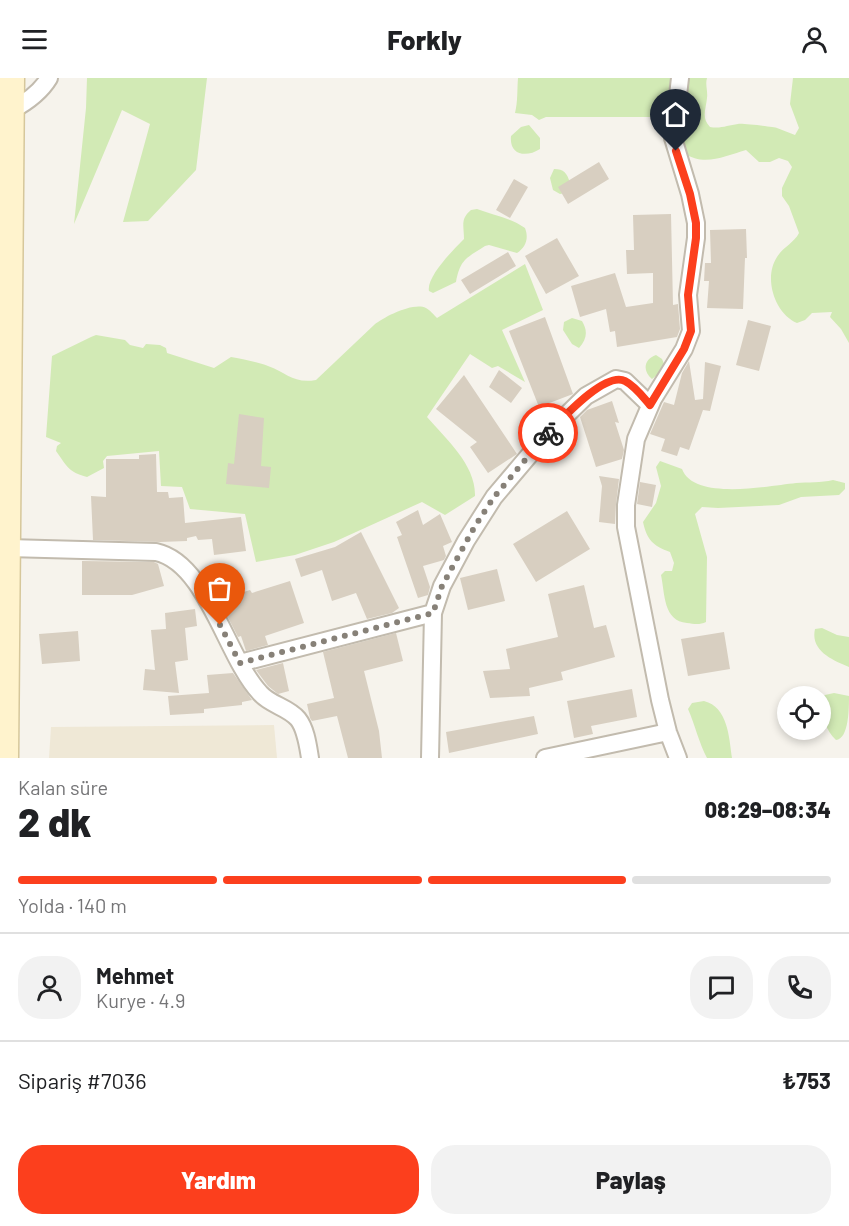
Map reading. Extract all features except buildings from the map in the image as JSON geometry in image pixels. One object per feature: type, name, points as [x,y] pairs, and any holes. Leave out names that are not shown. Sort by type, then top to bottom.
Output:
[{"type":"main road","points":[[6,758],[12,78]]},
{"type":"street","points":[[12,110],[26,102],[42,88],[49,78]]},
{"type":"street","points":[[678,758],[668,732],[626,527],[626,505],[636,439],[650,405],[684,349],[691,331],[688,295],[696,238],[694,210],[673,138],[680,78]]},
{"type":"street","points":[[430,758],[433,613],[447,577],[466,541],[494,497],[549,432],[586,396],[616,379],[625,381],[650,405]]},
{"type":"street","points":[[8,548],[156,552],[167,555],[188,571],[240,663],[261,695],[291,712],[299,720],[308,744],[310,758]]},
{"type":"street","points":[[240,663],[433,613]]},
{"type":"street","points":[[545,758],[668,732]]},
{"type":"shaded area","points":[[274,725],[277,758],[49,758],[51,727]]},
{"type":"green space","points":[[87,78],[207,78],[196,170],[148,221],[123,222],[150,124],[122,110],[74,224]]},
{"type":"green space","points":[[518,78],[673,78],[667,117],[546,117],[539,120],[532,115],[515,113]]},
{"type":"green space","points":[[683,78],[707,78],[705,117],[710,127],[751,125],[777,128],[795,135],[799,128],[790,104],[793,78],[849,78],[849,343],[841,329],[830,317],[832,312],[812,313],[805,320],[797,323],[789,318],[777,304],[771,285],[773,265],[779,254],[799,233],[789,206],[782,196],[782,188],[792,167],[788,161],[779,158],[770,162],[759,162],[746,150],[707,160],[684,153],[681,141]]},
{"type":"green space","points":[[529,125],[540,138],[540,149],[524,154],[513,147],[511,136],[521,127]]},
{"type":"green space","points":[[554,169],[565,172],[568,177],[570,183],[565,193],[560,194],[553,190],[550,178]]},
{"type":"green space","points":[[477,209],[508,219],[525,228],[527,239],[525,245],[517,253],[489,245],[485,246],[465,260],[456,282],[433,293],[429,291],[429,285],[436,271],[464,239],[465,216],[471,210]]},
{"type":"green space","points":[[525,264],[543,310],[502,330],[525,382],[498,366],[492,368],[470,354],[427,417],[451,443],[465,463],[474,485],[475,496],[445,515],[422,502],[334,542],[295,555],[256,562],[245,514],[190,509],[182,487],[161,486],[159,451],[107,456],[103,461],[104,468],[87,477],[68,468],[56,451],[57,446],[61,443],[46,437],[52,356],[96,335],[125,340],[130,345],[143,348],[146,344],[160,345],[166,348],[167,353],[214,368],[231,357],[264,365],[296,379],[316,380],[374,325],[385,318],[399,311],[420,307],[427,309],[437,318]]},
{"type":"green space","points":[[572,318],[582,321],[586,332],[579,348],[572,344],[563,330],[564,322]]},
{"type":"green space","points":[[656,355],[662,359],[665,366],[652,379],[646,366],[649,359]]},
{"type":"green space","points":[[660,461],[682,469],[689,479],[701,485],[716,488],[751,488],[833,480],[845,483],[845,489],[839,495],[801,497],[779,505],[702,507],[695,514],[707,557],[706,622],[687,623],[673,617],[666,605],[661,575],[665,571],[672,571],[674,563],[670,552],[652,542],[643,522],[656,503],[661,486],[656,467]]},
{"type":"green space","points":[[822,628],[837,635],[849,637],[849,667],[830,658],[819,649],[814,637],[815,629]]},
{"type":"green space","points":[[831,694],[849,696],[846,729],[844,734],[836,740],[831,734]]},
{"type":"green space","points":[[704,701],[712,704],[723,716],[732,758],[707,758],[688,709],[692,703]]},
{"type":"way so far","points":[[220,625],[240,663],[433,613],[442,586],[475,526],[494,497],[548,433]]},
{"type":"route","points":[[548,433],[586,396],[616,379],[625,381],[633,387],[650,405],[690,338],[688,295],[696,223],[690,194],[676,151]]}]
